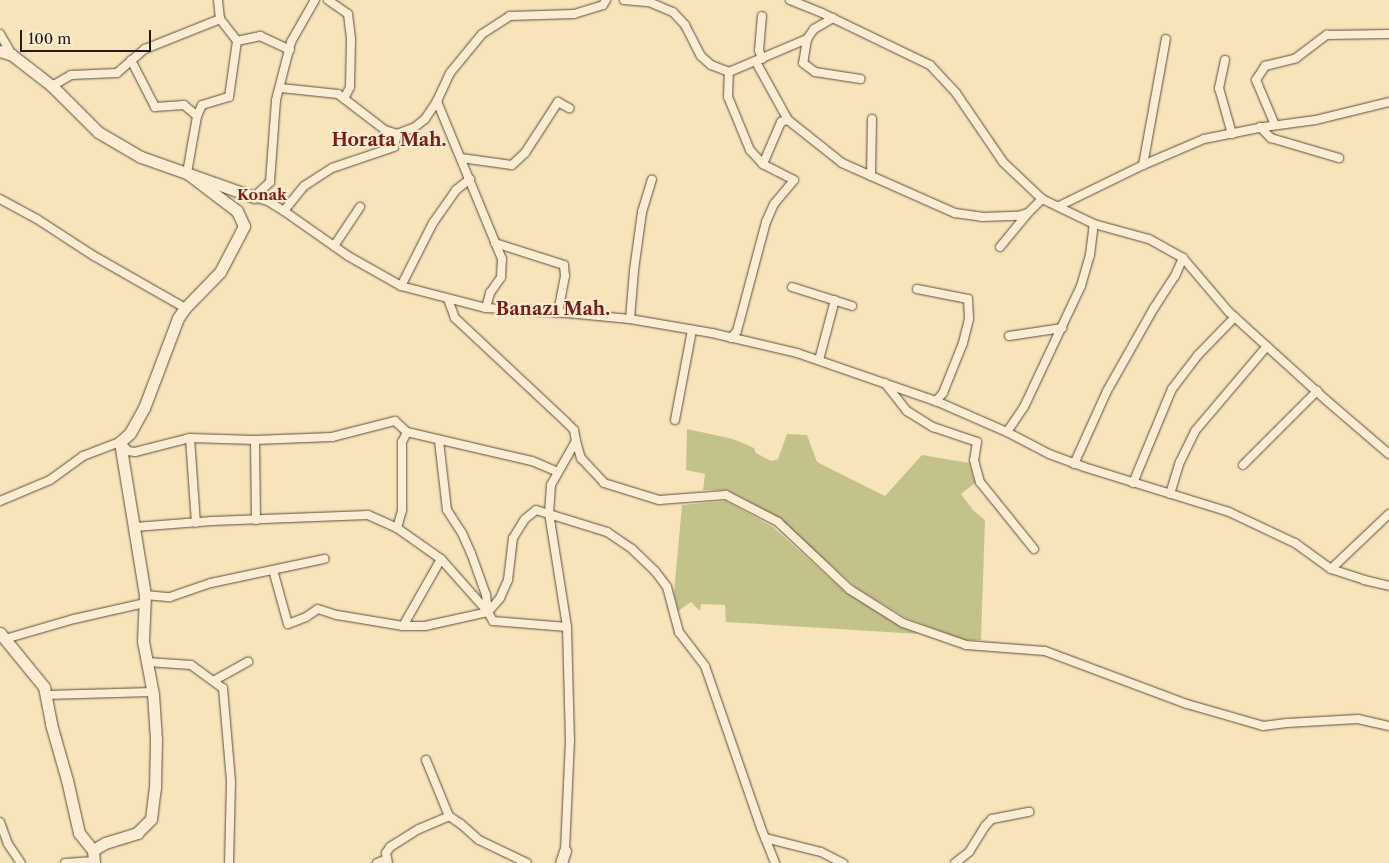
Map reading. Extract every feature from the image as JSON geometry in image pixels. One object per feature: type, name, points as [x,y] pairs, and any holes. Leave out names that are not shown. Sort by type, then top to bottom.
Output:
[{"type":"main road","points":[[0,51],[12,54],[52,86],[98,132],[141,157],[254,198]]},
{"type":"main road","points":[[3,636],[44,687],[79,833],[94,858],[105,843],[137,833],[151,819],[155,788],[156,739],[152,692],[143,641],[145,599],[120,442],[130,433],[144,408],[178,318],[185,308],[220,272],[244,226],[238,211],[187,173]]},
{"type":"main road","points":[[562,863],[565,851]]},
{"type":"street","points":[[187,173],[198,116],[202,105],[229,97],[237,41],[220,19],[218,0]]},
{"type":"street","points":[[268,201],[276,100],[281,88],[292,42],[315,0]]},
{"type":"street","points":[[328,0],[348,14],[351,39],[350,87],[344,99]]},
{"type":"street","points":[[281,88],[338,94],[385,130],[397,134],[415,127],[425,119],[437,101],[450,73],[482,34],[510,16],[574,14],[603,5],[606,0]]},
{"type":"street","points":[[624,0],[649,2],[673,12],[685,25],[701,56],[711,65],[729,72],[807,38],[814,29],[833,18]]},
{"type":"street","points":[[790,0],[833,18],[930,65],[956,93],[1003,162],[1042,199],[1094,224],[1149,238],[1183,258],[1235,317],[1317,392],[1389,454]]},
{"type":"street","points":[[762,16],[759,60],[788,120],[842,163],[955,213],[982,218],[1018,216],[1028,212]]},
{"type":"street","points":[[52,86],[71,76],[117,73],[145,49],[220,19]]},
{"type":"street","points":[[0,34],[12,54]]},
{"type":"street","points":[[1276,125],[1256,80],[1265,66],[1296,58],[1327,34],[1389,34]]},
{"type":"street","points":[[237,41],[260,36],[290,50]]},
{"type":"street","points":[[807,38],[803,63],[815,72],[860,79]]},
{"type":"street","points":[[1143,165],[1166,39]]},
{"type":"street","points":[[131,60],[155,106],[184,105],[198,116]]},
{"type":"street","points":[[1225,60],[1219,88],[1232,134]]},
{"type":"street","points":[[729,72],[728,97],[750,150],[763,164],[794,180],[774,204],[768,216],[737,331],[732,338]]},
{"type":"street","points":[[437,101],[502,260],[501,277],[490,293],[486,308]]},
{"type":"street","points":[[461,158],[512,164],[525,153],[558,102],[569,108]]},
{"type":"street","points":[[1059,206],[1143,165],[1204,139],[1276,125],[1316,120],[1389,102]]},
{"type":"street","points":[[871,176],[872,119]]},
{"type":"street","points":[[763,164],[781,122],[788,120]]},
{"type":"street","points":[[1260,128],[1271,138],[1339,158]]},
{"type":"street","points":[[284,210],[304,186],[332,168],[394,147],[397,134]]},
{"type":"street","points":[[401,286],[433,223],[456,190],[470,179]]},
{"type":"street","points":[[630,319],[642,212],[652,179]]},
{"type":"street","points":[[254,198],[270,182]]},
{"type":"street","points":[[254,198],[268,201],[284,210],[334,246],[401,286],[448,300],[486,308],[630,319],[732,338],[797,353],[936,401],[1074,464],[1229,512],[1288,539],[1330,568],[1347,572],[1364,580],[1389,586]]},
{"type":"street","points":[[0,199],[185,308]]},
{"type":"street","points":[[1000,247],[1028,212],[1042,199]]},
{"type":"street","points":[[334,246],[360,207]]},
{"type":"street","points":[[1007,432],[1024,407],[1081,286],[1090,256],[1094,224]]},
{"type":"street","points":[[495,242],[564,265],[565,276],[558,312]]},
{"type":"street","points":[[1074,464],[1107,392],[1154,308],[1175,276],[1183,258]]},
{"type":"street","points":[[792,287],[852,306]]},
{"type":"street","points":[[918,288],[968,299],[969,318],[962,343],[943,394],[936,401]]},
{"type":"street","points":[[448,300],[455,318],[574,430],[582,458],[604,483],[660,500],[726,495],[778,522],[849,589],[903,623],[966,645],[1045,651],[1187,704],[1262,726],[1358,719],[1389,726]]},
{"type":"street","points":[[819,360],[835,300]]},
{"type":"street","points":[[1133,482],[1172,389],[1198,355],[1235,317]]},
{"type":"street","points":[[1009,336],[1062,328]]},
{"type":"street","points":[[675,420],[692,330]]},
{"type":"street","points":[[1170,494],[1180,462],[1196,431],[1267,346]]},
{"type":"street","points":[[885,383],[906,411],[933,427],[978,442],[974,460],[980,482],[1034,549]]},
{"type":"street","points":[[1243,465],[1317,392]]},
{"type":"street","points":[[0,501],[50,480],[83,456],[120,442],[128,451],[135,452],[190,438],[255,440],[332,437],[395,421],[407,432],[532,462],[558,472]]},
{"type":"street","points":[[397,528],[402,510],[402,442],[407,432]]},
{"type":"street","points":[[190,438],[196,523]]},
{"type":"street","points":[[255,440],[256,520]]},
{"type":"street","points":[[565,851],[570,740],[568,626],[549,513],[551,485],[576,440]]},
{"type":"street","points":[[439,441],[447,510],[462,533],[471,553],[486,595],[488,612]]},
{"type":"street","points":[[273,570],[288,624],[306,617],[318,609],[337,615],[403,626],[425,626],[488,612],[500,598],[508,580],[513,538],[525,519],[536,510],[607,532],[632,549],[655,571],[667,587],[679,632],[705,666],[765,838],[776,863]]},
{"type":"street","points":[[1330,568],[1389,514]]},
{"type":"street","points":[[135,527],[368,516],[397,528],[441,559],[488,612],[493,621],[568,626]]},
{"type":"street","points":[[3,636],[145,599],[170,597],[211,583],[324,559]]},
{"type":"street","points":[[403,626],[441,559]]},
{"type":"street","points":[[146,662],[191,665],[215,680],[223,688],[230,782],[229,863]]},
{"type":"street","points":[[215,680],[248,662]]},
{"type":"street","points":[[46,695],[152,692]]},
{"type":"street","points":[[426,760],[449,816],[479,840],[527,863]]},
{"type":"street","points":[[955,863],[969,852],[985,826],[992,819],[1029,812]]},
{"type":"street","points":[[377,863],[388,861],[386,853],[390,847],[419,829],[449,816]]},
{"type":"street","points":[[0,822],[14,863]]},
{"type":"street","points":[[765,838],[821,852],[843,863]]},
{"type":"street","points":[[9,846],[21,863]]},
{"type":"street","points":[[65,863],[94,858]]},
{"type":"shaded area","points":[[687,429],[733,439],[754,448],[756,453],[771,461],[778,459],[787,434],[807,435],[817,462],[885,496],[922,455],[969,463],[975,483],[961,494],[973,510],[985,520],[981,640],[964,640],[906,618],[857,588],[776,516],[728,490],[703,490],[705,474],[686,470]]},
{"type":"shaded area","points":[[726,501],[773,527],[845,592],[899,626],[919,634],[726,622],[725,605],[701,604],[700,611],[691,602],[678,611],[674,593],[682,505]]},
{"type":"district","name":"Horata Mah.","points":[[389,140]]},
{"type":"district","name":"Konak","points":[[262,195]]},
{"type":"district","name":"Banazı Mah.","points":[[553,309]]}]
